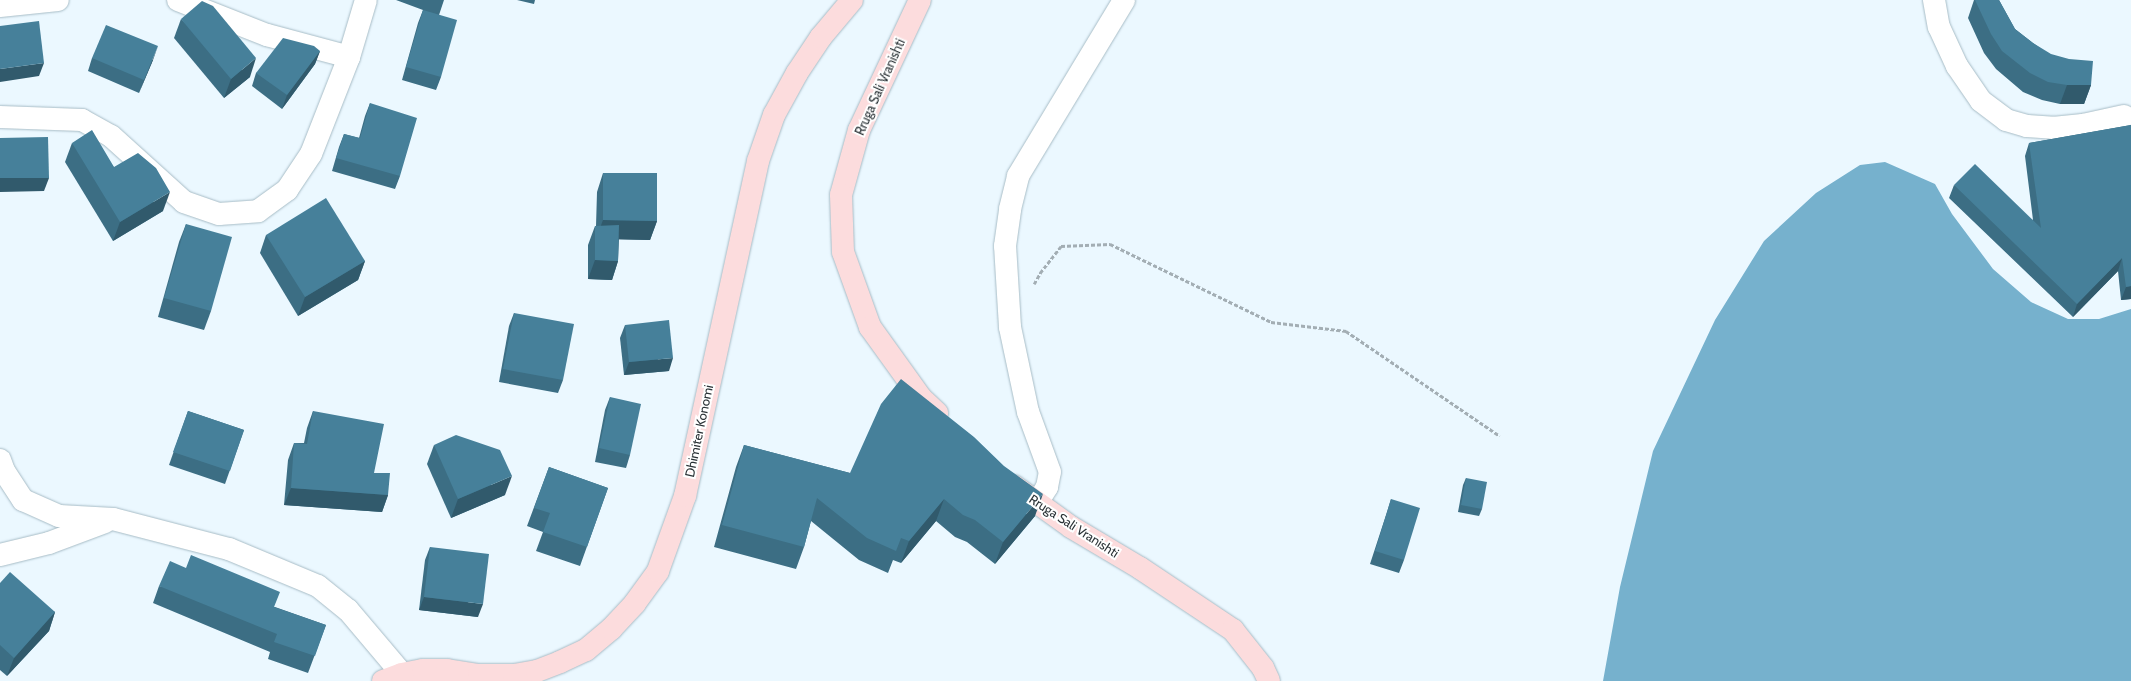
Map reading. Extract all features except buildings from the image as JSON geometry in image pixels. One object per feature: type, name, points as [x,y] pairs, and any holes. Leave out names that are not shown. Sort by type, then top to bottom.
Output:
[{"type":"main road","name":"Dhimiter Konomi","points":[[393,677],[447,670],[479,675],[514,675],[537,671],[560,662],[586,650],[611,629],[636,603],[658,571],[685,496],[758,161],[774,115],[797,73],[817,43],[852,0]]},
{"type":"main road","name":"Rruga Sali Vranishti","points":[[920,0],[859,130],[841,195],[842,252],[870,327],[922,398],[949,425]]},
{"type":"main road","name":"Rruga Sali Vranishti","points":[[998,473],[1071,527],[1140,568],[1233,630],[1263,668],[1269,681]]},
{"type":"street","points":[[0,6],[58,0]]},
{"type":"street","points":[[178,0],[266,35],[349,57]]},
{"type":"street","points":[[0,117],[82,120],[111,136],[184,202],[219,214],[258,211],[287,190],[312,154],[349,57],[366,0]]},
{"type":"street","points":[[1037,503],[1047,487],[1050,472],[1028,412],[1010,328],[1005,246],[1010,209],[1018,176],[1124,0]]},
{"type":"street","points":[[1934,0],[1939,27],[1957,66],[1980,101],[2006,120],[2027,126],[2053,128],[2083,125],[2124,116]]},
{"type":"street","points":[[0,460],[4,472],[23,500],[59,516],[113,519],[229,549],[318,586],[348,610],[393,677]]},
{"type":"street","points":[[0,555],[48,543],[113,519]]},
{"type":"path","points":[[1032,286],[1061,246],[1110,244],[1271,322],[1346,331],[1500,436]]},
{"type":"water","points":[[1885,162],[1935,184],[1952,214],[1993,269],[2031,302],[2068,319],[2099,319],[2131,309],[2131,681],[1603,681],[1620,587],[1653,451],[1715,320],[1764,241],[1816,193],[1860,165]]}]
